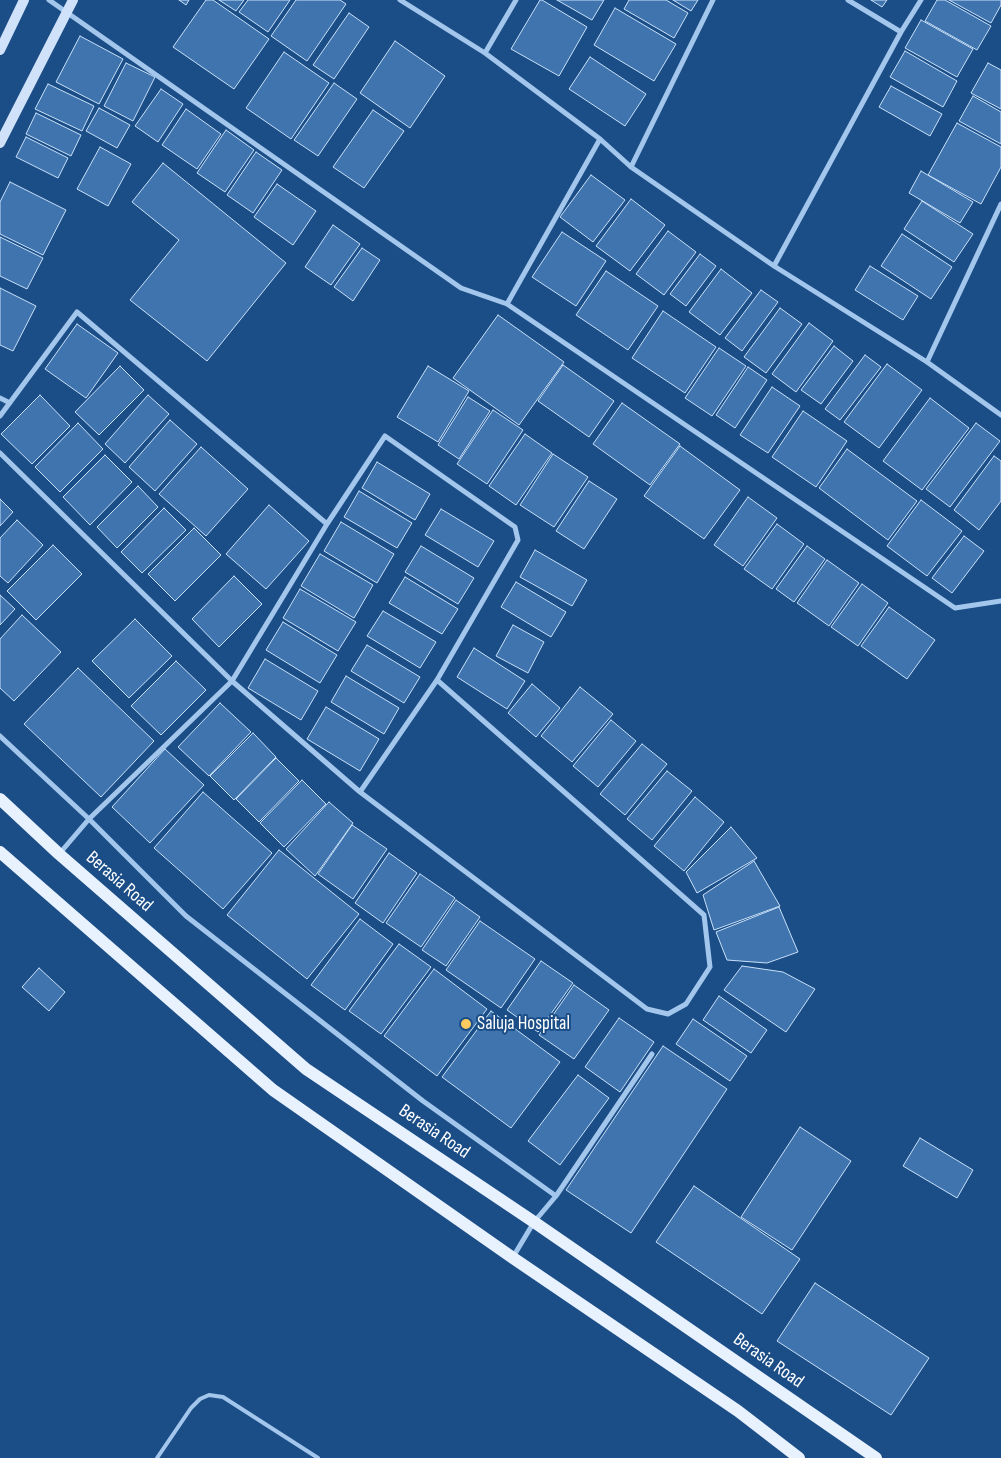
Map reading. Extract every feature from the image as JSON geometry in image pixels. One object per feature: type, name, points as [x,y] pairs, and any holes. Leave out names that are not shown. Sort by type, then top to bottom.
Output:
[{"type":"main road","points":[[0,50],[24,0]]},
{"type":"main road","points":[[0,143],[73,0]]},
{"type":"main road","name":"Berasia Road","points":[[0,799],[59,854],[306,1069],[534,1222],[876,1458]]},
{"type":"main road","points":[[0,852],[273,1090],[513,1258],[738,1411],[800,1458]]},
{"type":"street","points":[[50,0],[461,288],[507,304],[954,608],[1001,601]]},
{"type":"street","points":[[400,0],[485,53],[600,140],[631,167],[774,266],[927,362],[1001,415]]},
{"type":"street","points":[[485,53],[516,0]]},
{"type":"street","points":[[631,167],[713,0]]},
{"type":"street","points":[[848,0],[901,32]]},
{"type":"street","points":[[774,266],[901,32],[921,0]]},
{"type":"street","points":[[507,304],[600,140]]},
{"type":"street","points":[[927,362],[1001,204]]},
{"type":"street","points":[[0,416],[77,312],[327,524]]},
{"type":"street","points":[[0,398],[10,403]]},
{"type":"street","points":[[59,854],[88,819],[232,681],[327,524],[385,436],[515,527],[518,540],[438,680],[360,792]]},
{"type":"street","points":[[0,453],[232,681],[360,792],[648,1009],[668,1014],[686,1004],[710,967],[704,914],[438,680]]},
{"type":"street","points":[[0,736],[88,819],[186,916],[423,1101],[556,1196]]},
{"type":"street","points":[[513,1258],[534,1222],[556,1196],[652,1054]]},
{"type":"lane","points":[[157,1458],[190,1408],[200,1399],[209,1395],[223,1397],[318,1458]]},
{"type":"building","points":[[179,0],[189,0],[186,5]]},
{"type":"building","points":[[206,0],[213,0],[269,39],[234,89],[173,47]]},
{"type":"building","points":[[219,0],[244,0],[236,11]]},
{"type":"building","points":[[248,0],[290,0],[268,32],[239,12]]},
{"type":"building","points":[[296,0],[340,0],[346,4],[307,61],[271,36]]},
{"type":"building","points":[[540,0],[587,27],[559,76],[511,49]]},
{"type":"building","points":[[557,0],[604,0],[592,20]]},
{"type":"building","points":[[629,0],[666,0],[688,13],[674,38],[624,9]]},
{"type":"building","points":[[673,0],[698,0],[691,11]]},
{"type":"building","points":[[871,0],[887,0],[882,7]]},
{"type":"building","points":[[937,0],[945,0],[991,26],[977,50],[925,21]]},
{"type":"building","points":[[949,0],[1001,0],[1001,5],[991,23]]},
{"type":"building","points":[[615,8],[676,44],[654,81],[594,45]]},
{"type":"building","points":[[349,13],[369,27],[334,79],[313,65]]},
{"type":"building","points":[[921,20],[973,49],[957,77],[905,48]]},
{"type":"building","points":[[80,36],[123,59],[99,104],[56,82]]},
{"type":"building","points":[[395,41],[445,76],[410,128],[360,93]]},
{"type":"building","points":[[905,51],[957,81],[943,107],[890,77]]},
{"type":"building","points":[[284,52],[329,83],[291,139],[246,108]]},
{"type":"building","points":[[590,57],[646,94],[625,126],[569,89]]},
{"type":"building","points":[[126,63],[155,77],[133,121],[104,106]]},
{"type":"building","points":[[988,63],[1001,70],[1001,109],[971,93]]},
{"type":"building","points":[[334,83],[357,99],[318,156],[294,140]]},
{"type":"building","points":[[48,84],[94,106],[82,131],[35,109]]},
{"type":"building","points":[[891,86],[942,114],[930,136],[879,107]]},
{"type":"building","points":[[161,89],[183,104],[158,142],[135,126]]},
{"type":"building","points":[[973,96],[1001,112],[1001,144],[959,121]]},
{"type":"building","points":[[99,108],[130,125],[117,148],[86,131]]},
{"type":"building","points":[[186,109],[221,134],[197,169],[162,145]]},
{"type":"building","points":[[373,110],[404,131],[364,188],[333,167]]},
{"type":"building","points":[[36,113],[81,135],[71,156],[26,134]]},
{"type":"building","points":[[957,123],[1001,147],[1001,167],[981,204],[928,175]]},
{"type":"building","points":[[226,130],[254,150],[225,192],[197,173]]},
{"type":"building","points":[[26,137],[68,158],[58,178],[16,157]]},
{"type":"building","points":[[100,147],[131,164],[108,206],[77,189]]},
{"type":"building","points":[[256,152],[282,170],[253,213],[227,195]]},
{"type":"building","points":[[163,163],[286,263],[207,361],[130,300],[179,240],[132,202]]},
{"type":"building","points":[[921,171],[973,202],[960,223],[909,193]]},
{"type":"building","points":[[591,175],[625,200],[593,242],[560,217]]},
{"type":"building","points":[[10,182],[66,210],[43,255],[0,234],[0,202]]},
{"type":"building","points":[[277,184],[316,211],[293,245],[254,217]]},
{"type":"building","points":[[631,199],[665,225],[630,271],[596,246]]},
{"type":"building","points":[[922,201],[973,234],[954,262],[904,229]]},
{"type":"building","points":[[333,225],[360,244],[331,285],[305,267]]},
{"type":"building","points":[[668,231],[696,252],[664,295],[636,274]]},
{"type":"building","points":[[562,232],[606,261],[576,306],[532,277]]},
{"type":"building","points":[[902,234],[952,267],[931,299],[881,266]]},
{"type":"building","points":[[0,237],[43,258],[27,289],[0,276]]},
{"type":"building","points":[[362,248],[380,260],[353,301],[334,287]]},
{"type":"building","points":[[700,254],[716,266],[686,306],[670,294]]},
{"type":"building","points":[[870,266],[918,296],[903,320],[855,290]]},
{"type":"building","points":[[721,269],[752,293],[720,335],[689,312]]},
{"type":"building","points":[[606,271],[658,306],[628,350],[576,315]]},
{"type":"building","points":[[0,288],[36,306],[13,351],[0,345]]},
{"type":"building","points":[[761,290],[778,302],[742,351],[725,338]]},
{"type":"building","points":[[780,308],[802,324],[766,373],[744,357]]},
{"type":"building","points":[[663,311],[716,347],[685,393],[632,358]]},
{"type":"building","points":[[498,315],[564,362],[519,425],[453,378]]},
{"type":"building","points":[[809,323],[833,341],[796,392],[772,374]]},
{"type":"building","points":[[77,324],[118,353],[86,398],[45,369]]},
{"type":"building","points":[[834,346],[853,361],[821,404],[801,390]]},
{"type":"building","points":[[719,348],[746,366],[712,416],[685,398]]},
{"type":"building","points":[[865,355],[881,367],[840,420],[825,409]]},
{"type":"building","points":[[887,364],[922,390],[879,448],[844,422]]},
{"type":"building","points":[[563,365],[614,401],[589,437],[538,401]]},
{"type":"building","points":[[120,366],[144,390],[99,435],[75,412]]},
{"type":"building","points":[[428,366],[469,391],[438,442],[397,417]]},
{"type":"building","points":[[748,367],[767,380],[735,428],[716,415]]},
{"type":"building","points":[[772,387],[800,406],[768,453],[740,435]]},
{"type":"building","points":[[40,395],[70,426],[32,464],[1,434]]},
{"type":"building","points":[[148,395],[169,414],[125,463],[105,444]]},
{"type":"building","points":[[468,397],[490,411],[459,459],[438,445]]},
{"type":"building","points":[[930,398],[969,428],[922,490],[883,461]]},
{"type":"building","points":[[622,403],[680,444],[650,485],[593,444]]},
{"type":"building","points":[[493,410],[523,430],[487,484],[457,464]]},
{"type":"building","points":[[803,411],[847,441],[816,487],[772,457]]},
{"type":"building","points":[[170,420],[197,444],[155,491],[129,467]]},
{"type":"building","points":[[78,423],[103,449],[60,492],[35,467]]},
{"type":"building","points":[[976,423],[1000,441],[950,507],[926,489]]},
{"type":"building","points":[[525,434],[552,453],[516,505],[489,486]]},
{"type":"building","points":[[680,446],[740,490],[704,539],[644,496]]},
{"type":"building","points":[[201,447],[248,489],[206,536],[159,494]]},
{"type":"building","points":[[847,449],[917,501],[888,540],[819,488]]},
{"type":"building","points":[[553,454],[588,477],[554,527],[520,505]]},
{"type":"building","points":[[105,455],[132,482],[90,525],[63,497]]},
{"type":"building","points":[[994,456],[1001,461],[1001,501],[979,530],[954,510]]},
{"type":"building","points":[[377,462],[430,494],[415,520],[362,488]]},
{"type":"building","points":[[589,481],[617,499],[584,549],[556,531]]},
{"type":"building","points":[[138,486],[158,507],[117,548],[97,527]]},
{"type":"building","points":[[359,491],[412,523],[397,548],[344,517]]},
{"type":"building","points":[[748,497],[777,518],[743,566],[714,545]]},
{"type":"building","points":[[0,499],[13,512],[0,526]]},
{"type":"building","points":[[921,500],[962,531],[927,576],[887,546]]},
{"type":"building","points":[[269,505],[309,541],[266,589],[226,554]]},
{"type":"building","points":[[164,508],[186,530],[142,573],[121,552]]},
{"type":"building","points":[[441,509],[494,541],[478,567],[425,535]]},
{"type":"building","points":[[17,520],[43,545],[8,583],[0,576],[0,538]]},
{"type":"building","points":[[341,522],[394,554],[377,583],[324,551]]},
{"type":"building","points":[[777,524],[804,544],[772,589],[744,569]]},
{"type":"building","points":[[194,528],[221,555],[175,601],[148,574]]},
{"type":"building","points":[[964,536],[984,551],[952,593],[932,578]]},
{"type":"building","points":[[53,545],[82,574],[36,620],[7,591]]},
{"type":"building","points":[[421,546],[474,578],[458,604],[405,572]]},
{"type":"building","points":[[807,546],[825,559],[794,602],[776,589]]},
{"type":"building","points":[[535,550],[587,580],[572,606],[520,577]]},
{"type":"building","points":[[320,554],[373,585],[354,618],[301,586]]},
{"type":"building","points":[[827,560],[859,583],[829,626],[797,603]]},
{"type":"building","points":[[234,576],[262,604],[219,647],[192,619]]},
{"type":"building","points":[[405,577],[458,609],[442,634],[389,603]]},
{"type":"building","points":[[516,582],[566,612],[551,637],[501,607]]},
{"type":"building","points":[[862,584],[888,603],[858,646],[831,627]]},
{"type":"building","points":[[300,589],[356,622],[338,651],[283,618]]},
{"type":"building","points":[[0,595],[15,609],[0,625]]},
{"type":"building","points":[[889,607],[935,640],[907,679],[861,646]]},
{"type":"building","points":[[383,611],[436,642],[420,668],[367,636]]},
{"type":"building","points":[[22,615],[61,652],[14,701],[0,688],[0,639]]},
{"type":"building","points":[[135,619],[172,656],[129,698],[92,661]]},
{"type":"building","points":[[283,622],[337,655],[320,683],[266,650]]},
{"type":"building","points":[[513,625],[544,642],[528,673],[496,656]]},
{"type":"building","points":[[367,645],[420,677],[404,703],[351,671]]},
{"type":"building","points":[[474,648],[525,681],[507,709],[457,677]]},
{"type":"building","points":[[265,659],[318,691],[301,720],[248,688]]},
{"type":"building","points":[[176,661],[206,690],[161,735],[131,706]]},
{"type":"building","points":[[78,668],[154,741],[101,797],[24,724]]},
{"type":"building","points":[[346,676],[399,708],[384,734],[331,702]]},
{"type":"building","points":[[532,684],[560,708],[536,737],[508,713]]},
{"type":"building","points":[[580,687],[613,714],[572,762],[541,736]]},
{"type":"building","points":[[220,703],[251,732],[209,776],[178,747]]},
{"type":"building","points":[[326,707],[379,739],[360,771],[307,739]]},
{"type":"building","points":[[611,720],[636,741],[598,787],[573,766]]},
{"type":"building","points":[[253,733],[276,757],[234,800],[210,776]]},
{"type":"building","points":[[642,744],[667,764],[625,815],[600,794]]},
{"type":"building","points":[[165,749],[204,785],[150,843],[112,807]]},
{"type":"building","points":[[276,758],[299,781],[259,822],[236,799]]},
{"type":"building","points":[[667,771],[692,791],[652,840],[627,819]]},
{"type":"building","points":[[302,780],[326,804],[284,847],[260,823]]},
{"type":"building","points":[[203,792],[272,853],[223,909],[154,848]]},
{"type":"building","points":[[695,797],[724,822],[684,871],[654,846]]},
{"type":"building","points":[[329,802],[353,823],[315,876],[286,849]]},
{"type":"building","points":[[352,825],[387,849],[353,899],[318,874]]},
{"type":"building","points":[[731,827],[757,858],[697,893],[686,872]]},
{"type":"building","points":[[279,850],[359,914],[307,979],[227,915]]},
{"type":"building","points":[[389,853],[417,873],[383,923],[355,903]]},
{"type":"building","points":[[754,861],[780,906],[714,930],[703,895]]},
{"type":"building","points":[[420,874],[455,898],[421,947],[386,923]]},
{"type":"building","points":[[456,900],[480,917],[446,966],[422,950]]},
{"type":"building","points":[[779,907],[798,952],[767,963],[727,960],[716,932]]},
{"type":"building","points":[[360,919],[393,944],[345,1010],[311,985]]},
{"type":"building","points":[[480,921],[535,959],[501,1008],[446,970]]},
{"type":"building","points":[[399,944],[431,967],[381,1034],[349,1011]]},
{"type":"building","points":[[541,961],[573,983],[538,1032],[507,1010]]},
{"type":"building","points":[[742,966],[783,972],[815,989],[786,1032],[724,990]]},
{"type":"building","points":[[39,968],[65,992],[49,1011],[22,987]]},
{"type":"building","points":[[434,969],[487,1009],[437,1076],[384,1036]]},
{"type":"building","points":[[574,985],[609,1010],[574,1059],[539,1035]]},
{"type":"building","points":[[719,996],[767,1030],[751,1053],[703,1020]]},
{"type":"building","points":[[491,1011],[560,1062],[511,1128],[442,1077]]},
{"type":"building","points":[[619,1018],[654,1042],[620,1092],[585,1067]]},
{"type":"building","points":[[693,1019],[747,1056],[730,1081],[676,1044]]},
{"type":"building","points":[[663,1046],[727,1089],[631,1233],[566,1190]]},
{"type":"building","points":[[578,1075],[609,1098],[560,1165],[528,1141]]},
{"type":"building","points":[[800,1127],[851,1161],[792,1250],[741,1217]]},
{"type":"building","points":[[920,1138],[973,1170],[957,1198],[903,1166]]},
{"type":"building","points":[[694,1186],[800,1259],[762,1314],[656,1242]]},
{"type":"building","points":[[815,1283],[929,1358],[891,1415],[777,1341]]},
{"type":"place","name":"Saluja Hospital","points":[[466,1024]]}]
